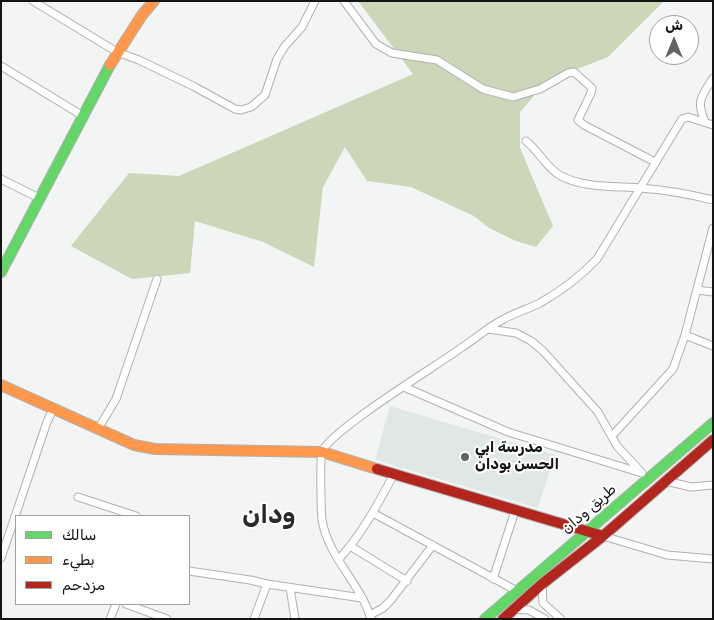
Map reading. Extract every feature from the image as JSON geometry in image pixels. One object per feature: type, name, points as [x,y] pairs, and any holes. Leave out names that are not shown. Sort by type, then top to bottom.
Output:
[{"type":"street","points":[[1,272],[117,52],[154,1]]},
{"type":"street","points":[[37,2],[117,52],[139,60],[193,86],[235,109],[242,110],[251,107],[265,95],[277,59],[302,26],[316,1]]},
{"type":"street","points":[[344,1],[376,44],[392,53],[437,60],[483,89],[513,97],[540,89],[568,73],[574,72],[592,88],[578,120],[584,126],[655,162]]},
{"type":"street","points":[[1,66],[83,116]]},
{"type":"street","points":[[705,122],[699,105],[704,92],[713,78]]},
{"type":"street","points":[[433,545],[407,581],[383,608],[370,617],[362,598],[327,537],[322,520],[322,452],[351,423],[463,347],[487,328],[540,302],[580,277],[597,260],[682,119],[688,116],[713,125]]},
{"type":"street","points":[[526,142],[533,147],[550,168],[564,178],[584,183],[641,188],[713,200]]},
{"type":"street","points":[[1,179],[39,198]]},
{"type":"street","points":[[612,436],[673,369],[686,335],[713,228]]},
{"type":"street","points":[[98,429],[116,398],[157,279]]},
{"type":"street","points":[[697,290],[713,292]]},
{"type":"street","points":[[487,328],[516,332],[543,351],[598,412],[618,446],[645,476]]},
{"type":"street","points":[[686,335],[713,346]]},
{"type":"street","points":[[1,386],[134,445],[155,449],[322,452],[667,555],[713,559]]},
{"type":"street","points":[[404,387],[508,432],[645,476]]},
{"type":"street","points":[[19,515],[47,422],[53,409]]},
{"type":"street","name":"طريق ودان","points":[[485,619],[573,543],[645,476],[713,422]]},
{"type":"street","name":"طريق ودان","points":[[503,619],[575,556],[603,536],[713,440]]},
{"type":"street","points":[[339,559],[373,513],[394,474]]},
{"type":"street","points":[[666,481],[691,487],[713,485]]},
{"type":"street","points":[[78,497],[133,515]]},
{"type":"street","points":[[493,578],[515,510]]},
{"type":"street","points":[[373,513],[517,591]]},
{"type":"street","points":[[1,558],[15,525]]},
{"type":"street","points":[[350,546],[407,581]]},
{"type":"street","points":[[190,571],[362,598]]},
{"type":"street","points":[[254,619],[267,584]]},
{"type":"street","points":[[542,584],[543,603],[561,619]]},
{"type":"street","points":[[290,588],[295,619]]},
{"type":"street","points":[[110,619],[116,605]]},
{"type":"street","points":[[129,605],[167,619]]},
{"type":"street","points":[[514,609],[529,610],[545,619]]},
{"type":"shaded area","name":"مدرسة ابي الحسن بودان","points":[[390,406],[555,455],[538,508],[375,460]]},
{"type":"green space","points":[[358,1],[664,1],[608,57],[547,81],[520,112],[520,148],[553,226],[536,247],[516,241],[489,228],[474,216],[411,187],[367,181],[345,147],[323,187],[314,267],[263,242],[195,221],[190,273],[132,279],[71,246],[129,173],[179,176],[413,74]]},
{"type":"traffic: fast","points":[[1,272],[110,65]]},
{"type":"traffic: fast","points":[[485,619],[713,423]]},
{"type":"traffic: slow","points":[[110,65],[142,15],[154,1]]},
{"type":"traffic: slow","points":[[1,385],[134,445],[155,449],[322,452],[377,469]]},
{"type":"traffic: jam","points":[[503,619],[542,584],[603,536],[713,440]]},
{"type":"traffic: jam","points":[[377,469],[603,536]]},
{"type":"place","name":"مدرسة ابي الحسن بودان","points":[[465,457]]},
{"type":"district","name":"ودان","points":[[269,516]]}]
